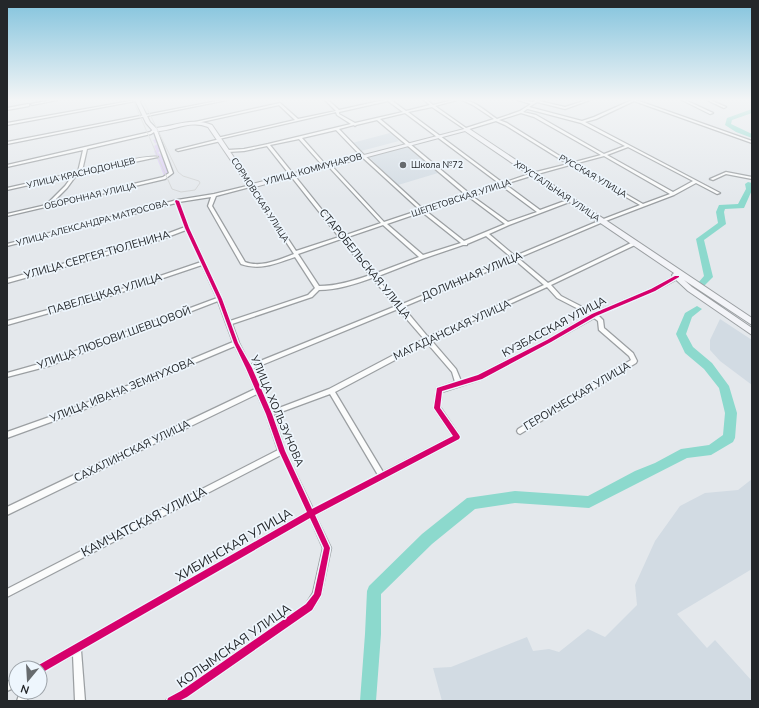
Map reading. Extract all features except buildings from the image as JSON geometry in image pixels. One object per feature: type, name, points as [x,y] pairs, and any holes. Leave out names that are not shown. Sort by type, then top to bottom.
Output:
[{"type":"street","points":[[7,143],[58,133]]},
{"type":"street","points":[[7,166],[143,133]]},
{"type":"street","name":"ОБОРОННАЯ УЛИЦА","points":[[7,215],[164,178],[171,173],[156,133]]},
{"type":"street","name":"СОРМОВСКАЯ УЛИЦА","points":[[215,133],[318,288]]},
{"type":"street","points":[[178,150],[244,133]]},
{"type":"street","points":[[228,151],[244,150],[320,133]]},
{"type":"street","points":[[341,133],[363,156],[422,210],[466,244]]},
{"type":"street","points":[[394,133],[470,196],[508,224]]},
{"type":"street","points":[[432,133],[540,212]]},
{"type":"street","name":"УЛИЦА КОММУНАРОВ","points":[[178,201],[214,195],[251,186],[449,133]]},
{"type":"street","name":"ХРУСТАЛЬНАЯ УЛИЦА","points":[[472,133],[752,322]]},
{"type":"street","name":"РУССКАЯ УЛИЦА","points":[[520,133],[570,164],[642,205]]},
{"type":"street","points":[[565,133],[672,194]]},
{"type":"street","points":[[603,133],[695,182],[718,192]]},
{"type":"street","points":[[724,133],[752,144]]},
{"type":"street","points":[[300,138],[382,223],[422,257]]},
{"type":"street","name":"СТАРОБЕЛЬСКАЯ УЛИЦА","points":[[268,145],[372,275],[454,371],[459,384]]},
{"type":"street","name":"ШЕПЕТОВСКАЯ УЛИЦА","points":[[214,195],[210,206],[243,263],[248,266],[262,266],[342,236],[470,196],[533,174],[604,155],[628,146]]},
{"type":"street","points":[[48,206],[74,176],[80,173],[85,148]]},
{"type":"street","name":"УЛИЦА КРАСНОДОНЦЕВ","points":[[7,189],[156,157]]},
{"type":"street","points":[[712,179],[726,173],[752,178]]},
{"type":"street","name":"ДОЛИННАЯ УЛИЦА","points":[[249,368],[399,307],[602,221],[672,194],[695,182]]},
{"type":"street","points":[[229,323],[310,296],[318,288],[327,289],[466,244],[508,224],[570,200]]},
{"type":"street","name":"УЛИЦА ХОЛЬЗУНОВА","points":[[178,201],[187,228],[220,299],[236,343],[249,368],[269,414],[282,451],[327,548],[317,595],[309,607]]},
{"type":"street","name":"УЛИЦА АЛЕКСАНДРА МАТРОСОВА","points":[[7,245],[178,201]]},
{"type":"street","name":"УЛИЦА СЕРГЕЯ ТЮЛЕНИНА","points":[[7,281],[155,240],[187,228]]},
{"type":"street","points":[[486,234],[548,285],[559,297],[594,315]]},
{"type":"street","name":"МАГАДАНСКАЯ УЛИЦА","points":[[269,414],[331,391],[427,340],[548,285],[635,243]]},
{"type":"street","name":"ПАВЕЛЕЦКАЯ УЛИЦА","points":[[7,323],[111,294],[204,263]]},
{"type":"street","name":"ХРУСТАЛЬНАЯ УЛИЦА","points":[[671,268],[677,277],[690,289],[752,332]]},
{"type":"street","name":"КУЗБАССКАЯ УЛИЦА","points":[[439,390],[480,376],[549,341],[594,315],[653,290],[677,277]]},
{"type":"street","name":"УЛИЦА ЛЮБОВИ ШЕВЦОВОЙ","points":[[7,375],[47,364],[220,299]]},
{"type":"street","name":"ГЕРОИЧЕСКАЯ УЛИЦА","points":[[520,431],[634,361],[631,354],[601,329],[600,320],[594,315]]},
{"type":"street","name":"УЛИЦА ИВАНА ЗЕМНУХОВА","points":[[7,435],[71,412],[236,343]]},
{"type":"street","name":"ХИБИНСКАЯ УЛИЦА","points":[[48,664],[312,513],[457,437],[437,408],[439,390]]},
{"type":"street","name":"САХАЛИНСКАЯ УЛИЦА","points":[[7,511],[258,391]]},
{"type":"street","points":[[331,391],[382,476]]},
{"type":"street","name":"КАМЧАТСКАЯ УЛИЦА","points":[[7,593],[282,451]]},
{"type":"street","name":"КОЛЫМСКАЯ УЛИЦА","points":[[171,701],[184,694],[309,607]]},
{"type":"street","points":[[77,648],[80,701]]},
{"type":"shaded area","points":[[390,133],[399,141],[361,151],[352,143]]},
{"type":"shaded area","points":[[156,139],[157,141],[155,144],[153,140]]},
{"type":"shaded area","points":[[155,144],[159,145],[160,151],[158,153],[162,155],[170,173],[164,176],[154,151],[156,150],[154,146],[156,145]]},
{"type":"shaded area","name":"Школа №72","points":[[407,147],[438,173],[398,185],[369,157]]},
{"type":"shaded area","points":[[720,319],[752,340],[752,385],[720,361],[710,350],[710,340]]},
{"type":"shaded area","points":[[752,479],[752,569],[677,614],[707,648],[715,640],[752,681],[752,701],[442,701],[433,668],[451,667],[527,637],[533,651],[549,649],[559,652],[588,629],[605,637],[637,605],[635,585],[655,541],[680,506],[705,493],[738,490]]},
{"type":"waterway","points":[[744,133],[752,136]]},
{"type":"waterway","points":[[702,283],[709,277],[700,239],[722,224],[720,212],[722,207],[741,206],[749,189],[748,184],[752,185]]},
{"type":"waterway","points":[[368,701],[373,634],[374,591],[427,539],[472,503],[515,497],[589,502],[639,475],[658,468],[685,453],[711,450],[729,438],[731,413],[724,386],[708,366],[689,350],[681,334],[688,315],[697,309]]},
{"type":"tram line","points":[[147,133],[172,189],[181,192],[195,190],[200,183],[199,181],[183,176],[178,172],[159,133]]},
{"type":"cycle path","points":[[171,701],[184,694],[309,607],[317,595],[327,548],[282,451],[269,414],[249,368],[236,343],[220,299],[187,228],[177,201]]},
{"type":"cycle path","points":[[48,664],[312,513],[457,437],[437,408],[439,390],[480,377],[549,341],[594,315],[653,290],[677,277]]},
{"type":"place","name":"Школа №72","points":[[403,165]]}]
